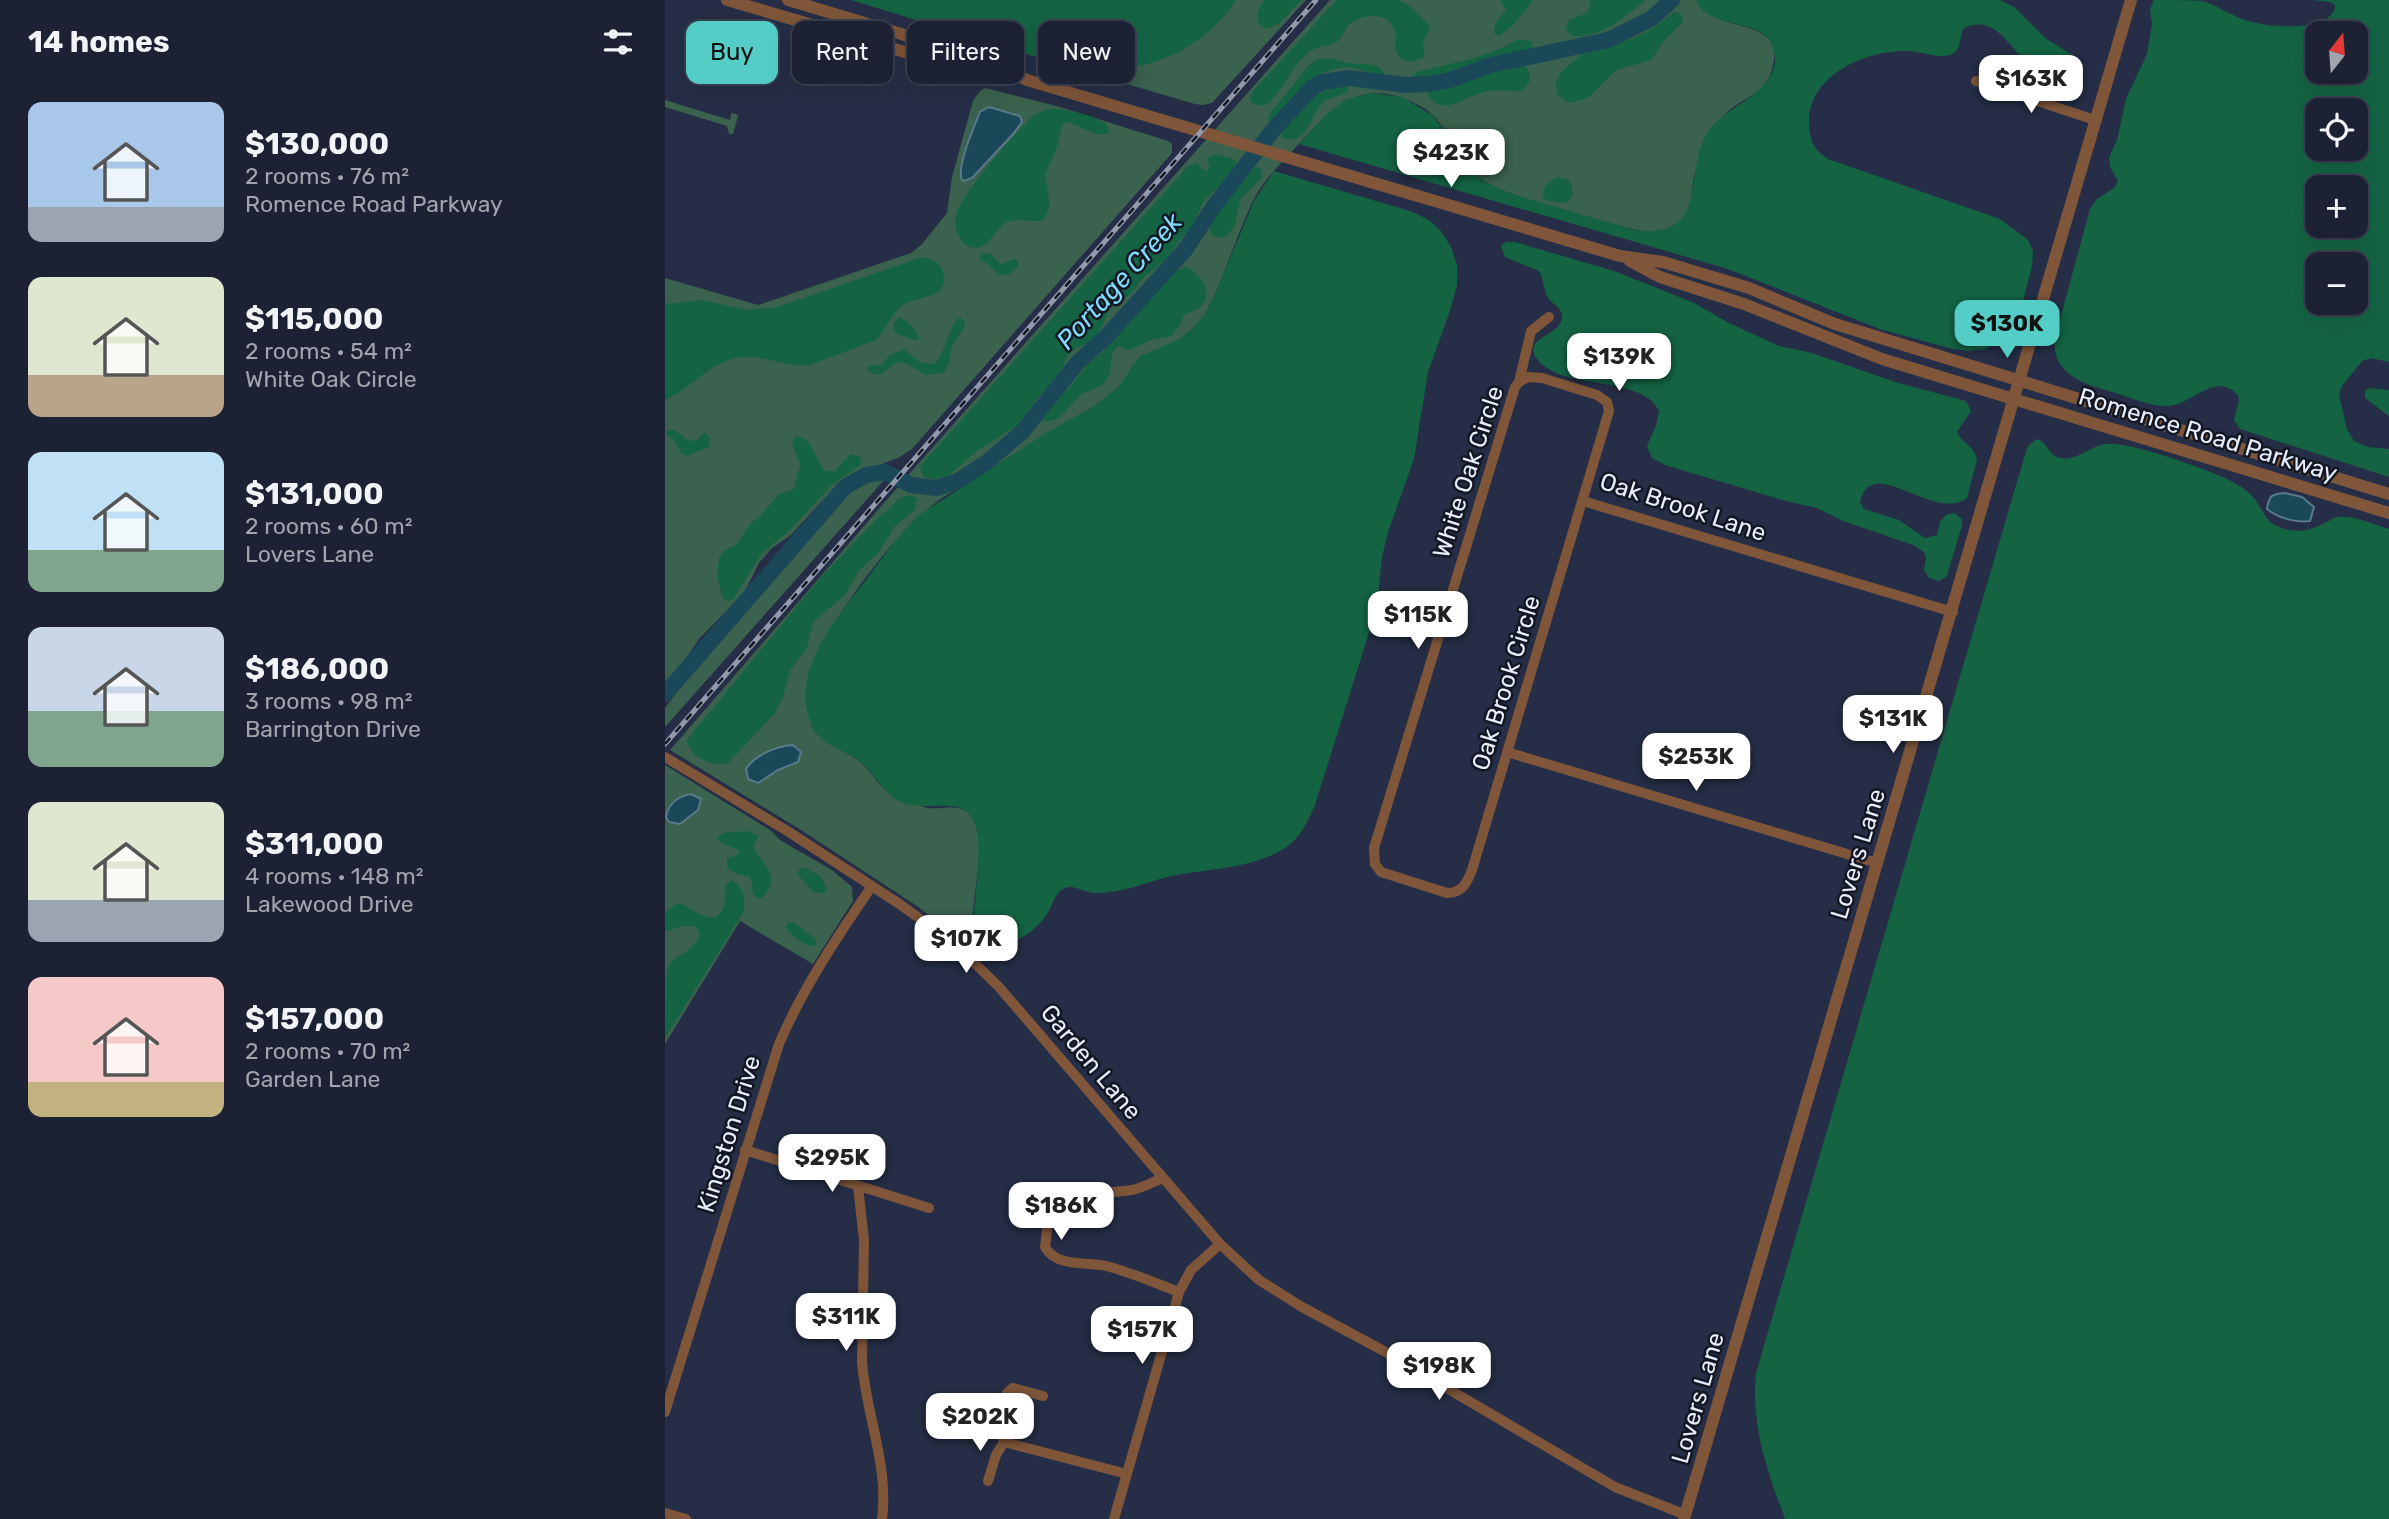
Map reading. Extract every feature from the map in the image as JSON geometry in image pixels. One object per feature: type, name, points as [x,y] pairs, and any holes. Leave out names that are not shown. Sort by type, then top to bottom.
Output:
[{"type":"street","name":"Romence Road Parkway","points":[[727,0],[759,4],[973,72],[1027,80]]},
{"type":"street","name":"Romence Road Parkway","points":[[788,0],[971,55],[1027,80],[1621,256],[1663,262],[1749,288],[1835,324],[2389,494]]},
{"type":"street","name":"Lovers Lane","points":[[1685,1517],[2131,0]]},
{"type":"street","points":[[1976,81],[2095,120]]},
{"type":"street","name":"Romence Road Parkway","points":[[1621,256],[1660,277],[1744,304],[1854,349],[2389,513]]},
{"type":"street","name":"White Oak Circle","points":[[1469,877],[1462,889],[1447,893],[1386,875],[1377,868],[1373,854],[1515,387],[1519,382],[1531,331],[1549,317]]},
{"type":"street","name":"Oak Brook Lane","points":[[1519,382],[1528,377],[1542,378],[1597,395],[1607,402],[1608,415],[1583,501],[1953,612]]},
{"type":"street","name":"Oak Brook Circle","points":[[1469,877],[1583,501]]},
{"type":"street","points":[[1507,752],[1877,863]]},
{"type":"street","name":"Garden Lane","points":[[665,757],[789,832],[931,926],[958,947],[989,976],[1220,1244],[1259,1279],[1301,1307],[1382,1350],[1615,1487],[1685,1517]]},
{"type":"street","name":"Kingston Drive","points":[[665,1412],[779,1044],[789,1020],[833,943],[872,886]]},
{"type":"street","points":[[745,1150],[929,1208]]},
{"type":"street","points":[[1163,1178],[1134,1190],[1097,1194],[1064,1203],[1053,1211],[1049,1220],[1045,1247],[1052,1256],[1065,1261],[1104,1265],[1179,1292]]},
{"type":"street","points":[[858,1186],[864,1226],[863,1376],[877,1437],[884,1494],[882,1519]]},
{"type":"street","points":[[1114,1519],[1179,1292],[1191,1270],[1220,1244]]},
{"type":"street","points":[[988,1481],[996,1455],[1004,1442],[999,1420],[1007,1391],[1013,1388],[1043,1396]]},
{"type":"street","points":[[1004,1442],[1127,1474]]},
{"type":"street","points":[[665,1513],[686,1519]]},
{"type":"green space","points":[[851,0],[1236,0],[1204,36],[1165,58],[1135,66],[1135,21],[1038,21],[1038,58],[1024,53],[1024,21],[919,21]]},
{"type":"green space","points":[[1236,0],[1306,0],[1212,103],[1195,104],[1127,84],[1135,84],[1135,54],[1232,5]]},
{"type":"green space","points":[[1264,0],[1301,0],[1281,22],[1267,29],[1259,24],[1258,20],[1259,8]]},
{"type":"green space","points":[[1330,0],[1697,0],[1703,10],[1713,16],[1749,28],[1769,39],[1775,57],[1768,80],[1755,93],[1732,108],[1721,121],[1697,166],[1690,205],[1684,217],[1670,227],[1651,231],[1621,226],[1499,189],[1474,174],[1445,130],[1431,113],[1422,107],[1383,93],[1366,94],[1351,99],[1324,118],[1262,186],[1253,201],[1213,299],[1204,316],[1192,329],[1180,339],[1133,365],[1118,388],[1093,407],[942,498],[908,528],[876,564],[822,642],[813,662],[812,727],[828,742],[859,761],[884,789],[892,794],[928,808],[961,809],[971,816],[979,844],[973,919],[1012,942],[1019,939],[998,957],[985,959],[917,906],[801,830],[670,750],[910,473]]},
{"type":"green space","points":[[1337,0],[1398,0],[1406,4],[1431,27],[1423,42],[1424,57],[1413,62],[1399,57],[1392,25],[1377,16],[1364,17],[1352,22],[1337,42],[1314,49],[1304,56],[1269,103],[1262,106],[1252,103],[1252,92]]},
{"type":"green space","points":[[1500,0],[1533,0],[1512,26],[1499,36],[1494,33],[1495,25],[1506,10]]},
{"type":"green space","points":[[1590,0],[1646,0],[1601,31],[1581,36],[1570,35],[1566,28],[1569,20],[1587,12]]},
{"type":"green space","points":[[1697,0],[2000,0],[2014,7],[2045,38],[2074,56],[2077,69],[2071,77],[2053,78],[2038,72],[1993,29],[1980,25],[1964,28],[1959,47],[1950,55],[1891,52],[1874,55],[1842,69],[1818,91],[1811,106],[1811,139],[1819,152],[1828,159],[2000,219],[2028,240],[2033,251],[2032,266],[2023,301],[2004,339],[1985,349],[1967,351],[1880,329],[1728,269],[1299,144],[1326,115],[1345,100],[1371,93],[1402,97],[1432,115],[1453,141],[1472,172],[1482,181],[1509,193],[1631,229],[1657,231],[1674,225],[1685,215],[1701,146],[1710,129],[1763,86],[1775,64],[1774,50],[1769,39],[1749,27],[1712,16],[1703,10]]},
{"type":"green space","points":[[2154,0],[2203,1],[2248,21],[2284,26],[2305,25],[2305,84],[2368,84],[2368,21],[2323,21],[2332,14],[2335,5],[2313,0],[2389,0],[2389,362],[2371,358],[2362,361],[2342,386],[2339,395],[2347,429],[2354,441],[2368,447],[2389,449],[2389,477],[2240,429],[2234,420],[2238,395],[2229,388],[2212,387],[2178,404],[2157,405],[2086,384],[2059,363],[2055,352],[2055,338],[2090,209],[2097,199],[2114,188],[2118,181],[2110,167],[2109,158],[2117,140],[2126,99],[2147,54],[2152,24],[2150,9]]},
{"type":"green space","points":[[1674,12],[1681,14],[1683,22],[1651,60],[1616,70],[1588,98],[1569,103],[1557,94],[1556,83],[1561,72],[1585,51],[1635,38],[1654,28]]},
{"type":"green space","points":[[1519,39],[1532,42],[1533,49],[1526,53],[1478,63],[1444,76],[1426,80],[1409,79],[1417,72],[1471,59]]},
{"type":"green space","points":[[1326,58],[1374,65],[1385,75],[1381,77],[1354,68],[1329,71],[1308,83],[1274,121],[1268,121],[1269,115],[1309,65]]},
{"type":"green space","points":[[1517,64],[1526,67],[1530,73],[1529,83],[1522,91],[1488,91],[1448,105],[1440,105],[1428,94],[1434,87],[1493,68]]},
{"type":"green space","points":[[1340,83],[1349,86],[1347,92],[1321,104],[1306,129],[1297,138],[1282,138],[1281,129],[1293,121],[1309,99]]},
{"type":"green space","points":[[985,88],[1060,107],[1168,141],[1172,144],[1172,153],[912,449],[898,458],[847,477],[791,535],[771,549],[759,563],[744,593],[699,639],[665,691],[665,278],[758,305],[911,253],[922,244],[947,213],[952,177],[973,101]]},
{"type":"green space","points":[[665,100],[730,120],[731,113],[736,114],[738,116],[733,134],[729,134],[727,126],[665,107]]},
{"type":"green space","points":[[1050,109],[1072,111],[1101,121],[1107,125],[1109,131],[1106,134],[1096,134],[1069,122],[1062,125],[1057,147],[1045,175],[1050,205],[1044,220],[1009,221],[984,245],[974,248],[967,246],[958,235],[956,217],[968,192],[1024,125],[1035,115]]},
{"type":"green space","points":[[1214,154],[1234,159],[1236,163],[1227,178],[1203,202],[1193,225],[1168,258],[1142,279],[1131,294],[1111,307],[1097,336],[1067,356],[1059,377],[1040,395],[1018,425],[978,450],[948,476],[935,479],[924,477],[920,469],[922,464],[1188,166],[1197,163],[1207,171],[1210,166],[1207,158]]},
{"type":"green space","points":[[1257,167],[1262,170],[1262,178],[1241,198],[1234,227],[1225,238],[1213,236],[1210,230],[1223,205],[1244,177]]},
{"type":"green space","points":[[1274,171],[1413,212],[1429,220],[1441,231],[1451,247],[1457,265],[1457,285],[1450,311],[1428,372],[1414,459],[1382,557],[1377,607],[1315,805],[1298,837],[1276,853],[1246,864],[1167,877],[1113,892],[1095,893],[1073,887],[1065,888],[1058,893],[1038,926],[1031,931],[1009,943],[986,940],[976,929],[975,922],[979,852],[972,817],[966,811],[950,806],[903,803],[890,795],[858,760],[821,738],[812,726],[806,706],[806,686],[811,667],[829,629],[891,546],[919,515],[1048,432],[1093,407],[1118,388],[1140,356],[1180,339],[1192,329],[1204,316],[1213,299],[1254,201]]},
{"type":"green space","points":[[1557,177],[1567,179],[1571,185],[1572,195],[1566,203],[1548,201],[1543,197],[1547,185]]},
{"type":"green space","points":[[1506,242],[1515,242],[1614,271],[1694,303],[1779,346],[1812,353],[1895,382],[1966,401],[1971,411],[1957,432],[1977,459],[1967,498],[1953,503],[1938,502],[1890,485],[1877,484],[1866,488],[1860,502],[1864,509],[1899,520],[1925,538],[1937,535],[1940,522],[1946,515],[1954,513],[1962,519],[1947,576],[1939,581],[1929,578],[1924,570],[1924,552],[1913,545],[1843,521],[1817,508],[1665,465],[1652,458],[1647,446],[1659,411],[1651,400],[1623,388],[1571,378],[1555,372],[1535,356],[1533,349],[1536,343],[1560,324],[1562,314],[1547,296],[1539,271],[1505,257],[1501,246]]},
{"type":"green space","points":[[981,254],[991,254],[1000,264],[1015,259],[1018,267],[1009,274],[999,275],[980,260]]},
{"type":"green space","points":[[922,257],[933,260],[941,267],[944,276],[942,288],[933,295],[900,307],[876,340],[810,365],[794,365],[754,357],[723,362],[665,400],[665,304],[703,300],[746,310],[778,307]]},
{"type":"green space","points":[[1187,267],[1197,274],[1206,290],[1204,302],[1200,307],[1184,315],[1171,336],[1151,340],[1129,350],[1118,346],[1112,354],[1109,377],[1104,384],[1082,394],[1061,416],[1043,421],[1042,417],[1048,406],[1067,391],[1087,365],[1104,351],[1132,313],[1174,271]]},
{"type":"green space","points":[[898,317],[917,332],[919,339],[896,334],[893,326]]},
{"type":"green space","points":[[959,318],[964,320],[965,326],[952,346],[948,366],[943,373],[926,375],[901,361],[880,374],[867,369],[868,366],[881,365],[890,355],[904,349],[921,363],[934,364]]},
{"type":"green space","points":[[2369,388],[2389,390],[2389,416],[2365,398],[2365,391]]},
{"type":"green space","points":[[674,430],[693,441],[706,433],[710,438],[709,447],[686,456],[666,434],[667,431]]},
{"type":"green space","points":[[799,436],[812,447],[825,471],[835,471],[851,454],[860,457],[861,464],[832,485],[788,532],[762,553],[733,600],[726,601],[717,576],[719,558],[723,552],[737,544],[751,523],[779,494],[794,489],[800,465],[792,442]]},
{"type":"green space","points":[[2037,439],[2044,443],[2053,455],[2061,458],[2073,457],[2100,445],[2117,444],[2190,464],[2241,486],[2254,498],[2272,523],[2287,530],[2308,530],[2343,517],[2363,520],[2389,529],[2389,1519],[1785,1519],[1772,1483],[1758,1430],[1756,1373],[2026,451]]},
{"type":"green space","points":[[884,476],[885,479],[665,727],[665,708],[767,579],[791,557],[840,499],[863,481]]},
{"type":"green space","points":[[909,495],[917,498],[915,510],[894,527],[879,552],[859,571],[844,596],[813,622],[807,647],[790,671],[782,700],[775,713],[728,763],[708,762],[697,756],[687,740],[821,577],[873,523],[900,498]]},
{"type":"green space","points":[[665,765],[770,830],[780,840],[832,870],[852,887],[853,901],[813,964],[740,921],[665,1044]]},
{"type":"green space","points":[[748,831],[758,836],[755,852],[770,874],[769,889],[762,898],[753,894],[750,877],[736,874],[727,867],[727,858],[738,855],[739,851],[718,838],[723,833]]},
{"type":"green space","points":[[803,867],[820,876],[827,888],[824,893],[814,892],[798,875],[799,869]]},
{"type":"green space","points":[[732,880],[743,894],[743,913],[665,1038],[668,967],[695,944],[700,932],[695,926],[681,926],[665,932],[665,912],[678,903],[706,917],[717,917],[724,908],[726,884]]},
{"type":"green space","points":[[789,922],[816,939],[816,946],[803,943],[795,937],[786,927]]},
{"type":"water","points":[[989,107],[1020,116],[1022,122],[972,178],[964,181],[961,166],[967,147],[980,112]]},
{"type":"water","points":[[2285,493],[2302,497],[2314,507],[2310,521],[2287,519],[2267,509],[2272,496]]},
{"type":"water","points":[[793,745],[801,752],[798,762],[778,770],[758,783],[748,779],[746,769],[755,759],[773,749]]},
{"type":"water","points":[[691,794],[701,799],[698,810],[680,824],[669,822],[666,817],[671,805]]},
{"type":"waterway","name":"Portage Creek","points":[[665,694],[845,487],[866,475],[885,472],[911,485],[936,488],[956,482],[986,463],[1022,432],[1078,362],[1105,338],[1185,250],[1214,206],[1273,130],[1313,87],[1323,82],[1349,78],[1406,85],[1450,80],[1491,65],[1608,40],[1651,19],[1672,0]]},
{"type":"railway","points":[[665,744],[1316,0]]}]
